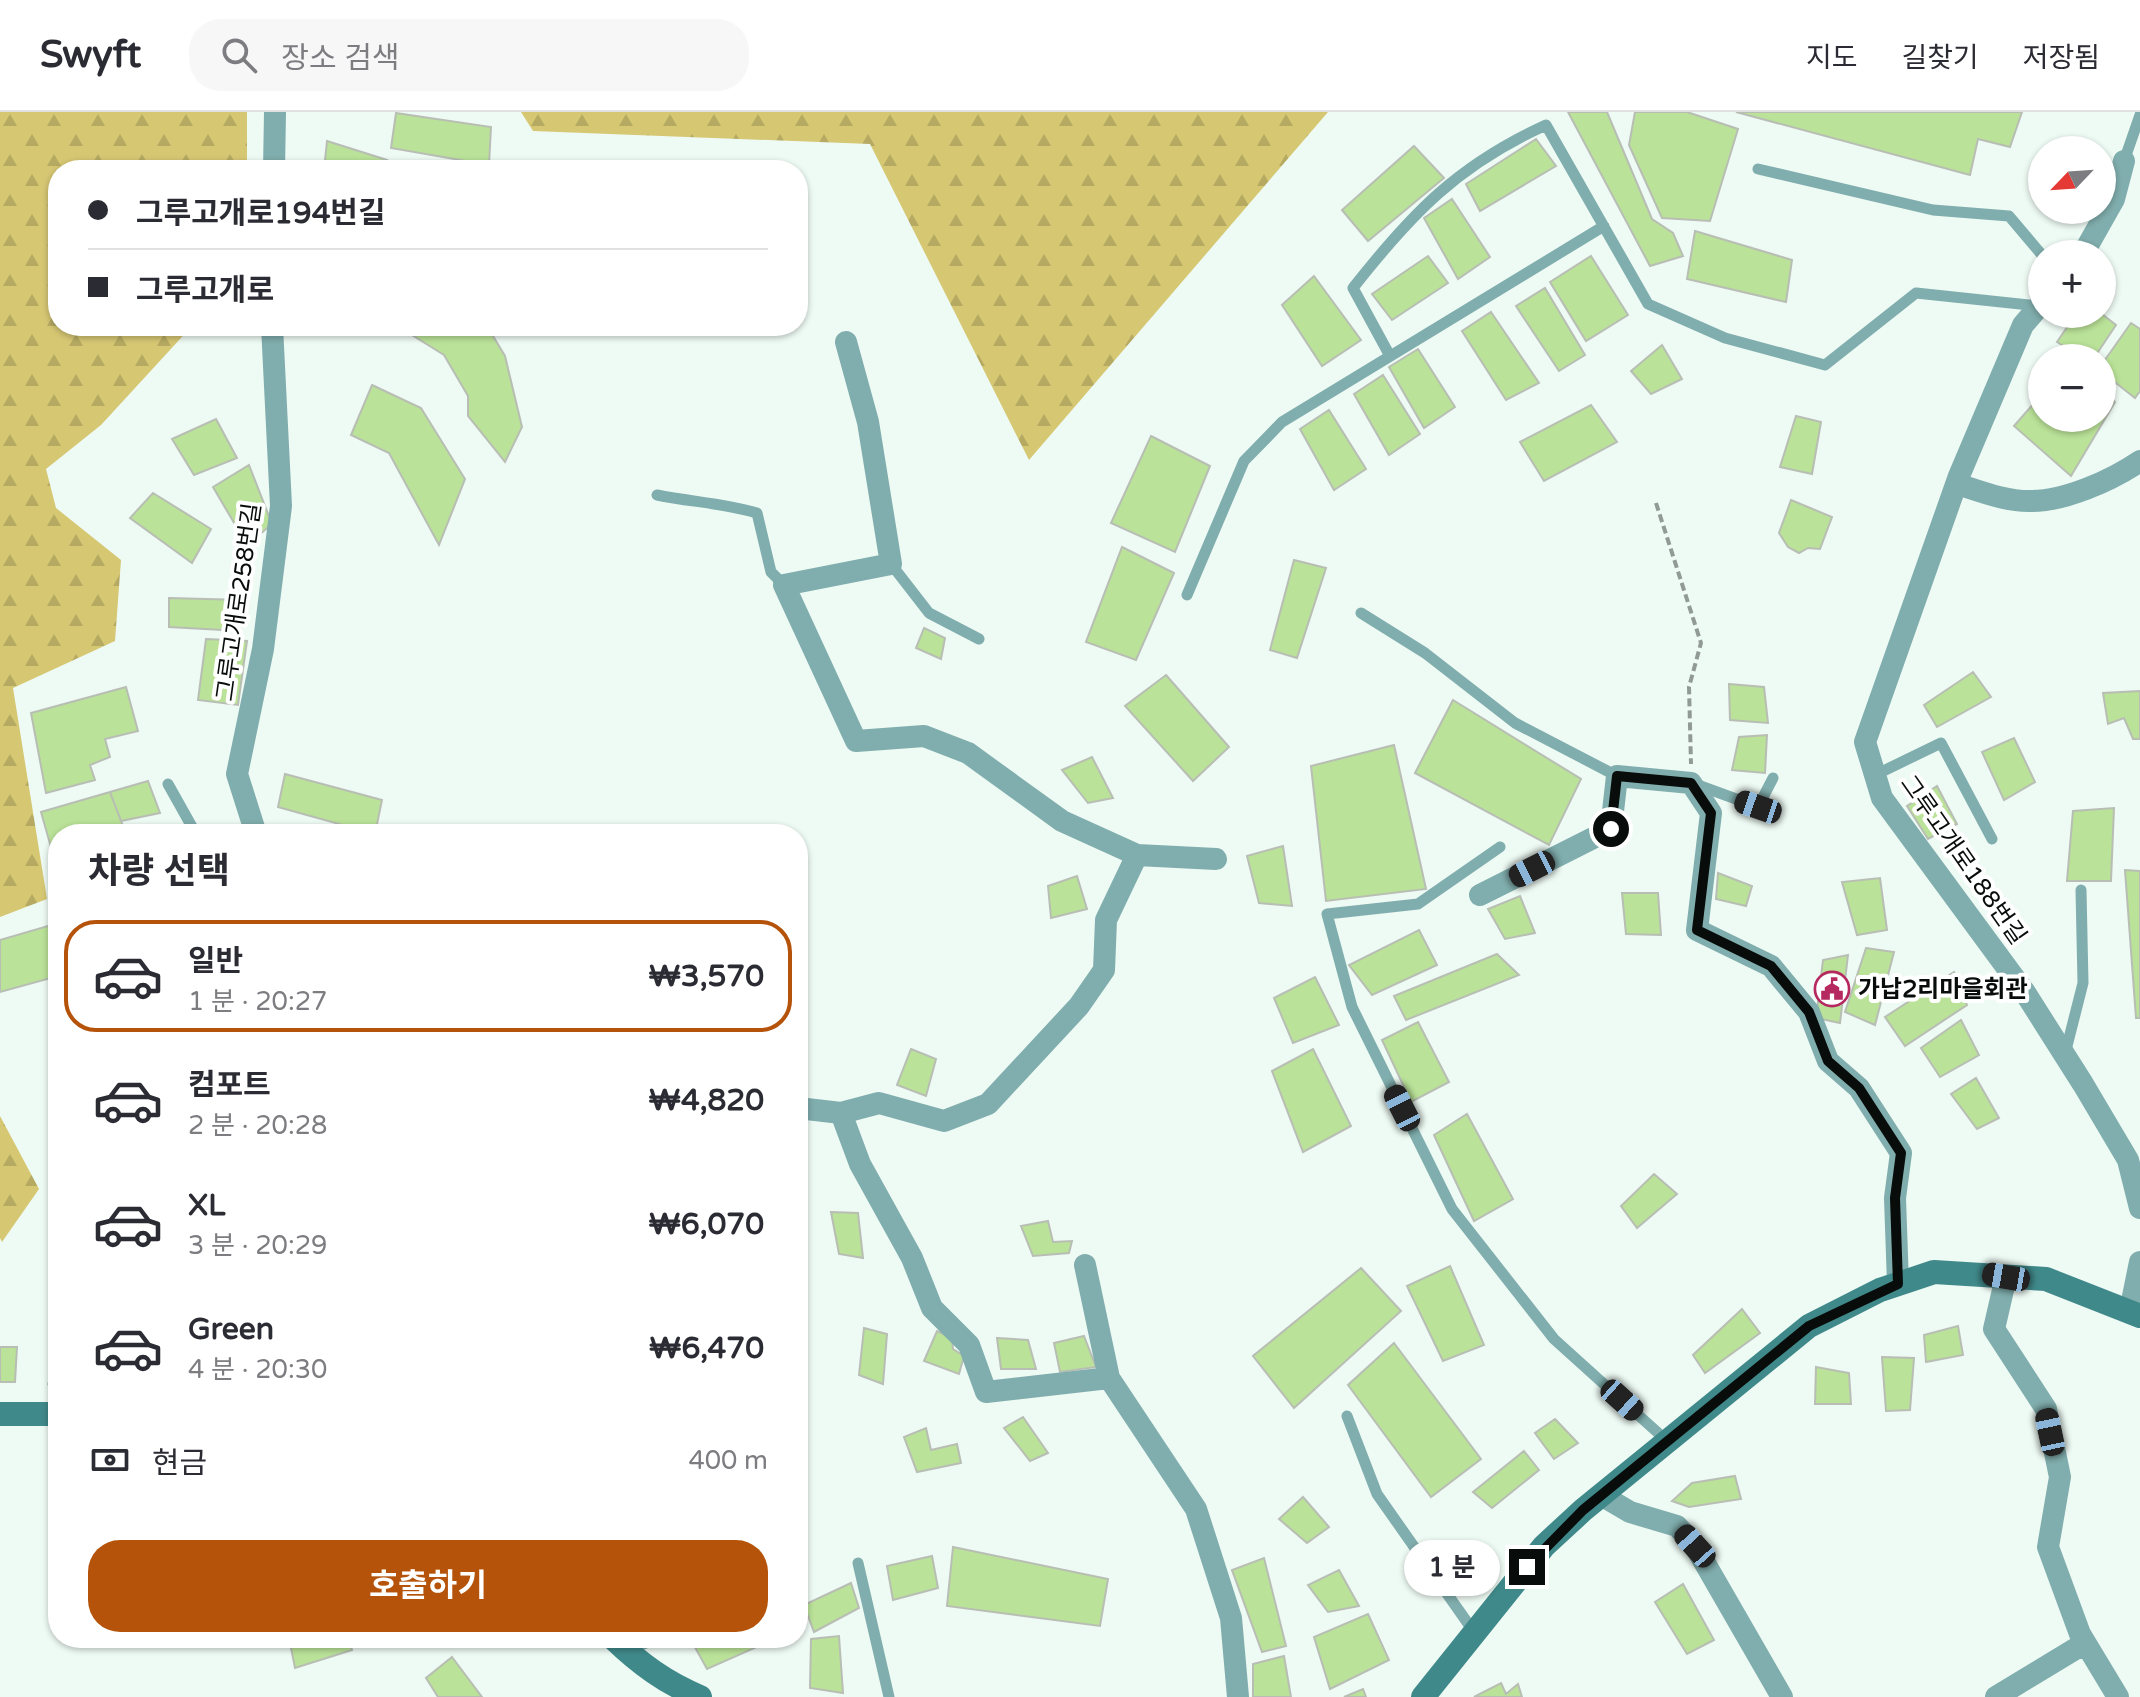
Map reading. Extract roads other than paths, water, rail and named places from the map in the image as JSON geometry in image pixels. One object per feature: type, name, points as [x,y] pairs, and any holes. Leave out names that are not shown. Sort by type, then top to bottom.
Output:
[{"type":"street","points":[[274,160],[275,112]]},
{"type":"street","points":[[2091,240],[2114,199],[2124,161]]},
{"type":"street","name":"그루고개로188번길","points":[[2028,319],[1957,484],[1865,742],[1882,798],[2024,991],[2128,1160],[2140,1208]]},
{"type":"street","name":"그루고개로258번길","points":[[253,824],[237,774],[263,649],[281,506],[272,336]]},
{"type":"street","points":[[846,342],[868,422],[891,564],[784,585],[856,741],[924,736],[968,753],[1062,821],[1137,855],[1216,859]]},
{"type":"street","points":[[1957,484],[2004,499],[2032,502],[2065,494],[2140,461]]},
{"type":"street","points":[[1480,895],[1611,829],[1617,776],[1691,783],[1711,813],[1697,930],[1771,966],[1809,1012],[1828,1061],[1859,1088],[1901,1153],[1895,1198],[1898,1284]]},
{"type":"street","points":[[808,1109],[841,1113],[879,1103],[944,1121],[988,1104],[1079,1006],[1104,970],[1106,920],[1137,855]]},
{"type":"street","points":[[841,1113],[860,1164],[912,1258],[932,1308],[969,1345],[986,1392],[1109,1378]]},
{"type":"street","points":[[1423,1697],[1544,1546],[1601,1495],[1809,1326],[1898,1284],[1934,1272],[2046,1279],[2135,1314],[2140,1262]]},
{"type":"street","points":[[1085,1265],[1109,1378],[1196,1509],[1231,1618],[1238,1697]]},
{"type":"street","points":[[2006,1277],[1994,1329],[2046,1409],[2060,1477],[2048,1547],[2085,1643],[2118,1697]]},
{"type":"street","points":[[0,1414],[48,1414]]},
{"type":"street","points":[[1601,1495],[1630,1512],[1677,1526],[1695,1546],[1782,1697]]},
{"type":"street","points":[[1996,1697],[2085,1643]]},
{"type":"street","points":[[625,1648],[673,1686],[700,1697]]},
{"type":"lane","points":[[2124,161],[2140,115]]},
{"type":"lane","points":[[1390,356],[1353,288],[1413,216],[1457,175],[1509,142],[1546,125],[1648,304],[1725,338],[1825,365],[1916,293],[2028,304]]},
{"type":"lane","points":[[1758,169],[1933,210],[2009,216],[2029,240]]},
{"type":"lane","points":[[1187,595],[1244,461],[1282,422],[1604,226]]},
{"type":"lane","points":[[657,495],[700,503],[719,502],[757,513],[771,572],[784,585]]},
{"type":"lane","points":[[891,564],[929,613],[979,639]]},
{"type":"lane","points":[[1361,613],[1425,653],[1515,723],[1617,776]]},
{"type":"lane","points":[[1875,775],[1941,743],[1992,839]]},
{"type":"lane","points":[[1691,783],[1758,807],[1773,778]]},
{"type":"lane","points":[[168,784],[190,824]]},
{"type":"lane","points":[[1500,847],[1418,904],[1327,914],[1352,1007],[1452,1209],[1554,1339],[1667,1441]]},
{"type":"lane","points":[[2065,1055],[2083,983],[2081,890]]},
{"type":"lane","points":[[1347,1416],[1377,1494],[1474,1632]]},
{"type":"lane","points":[[858,1563],[889,1697]]},
{"type":"place","name":"가납2리마을회관","points":[[1832,989]]}]
